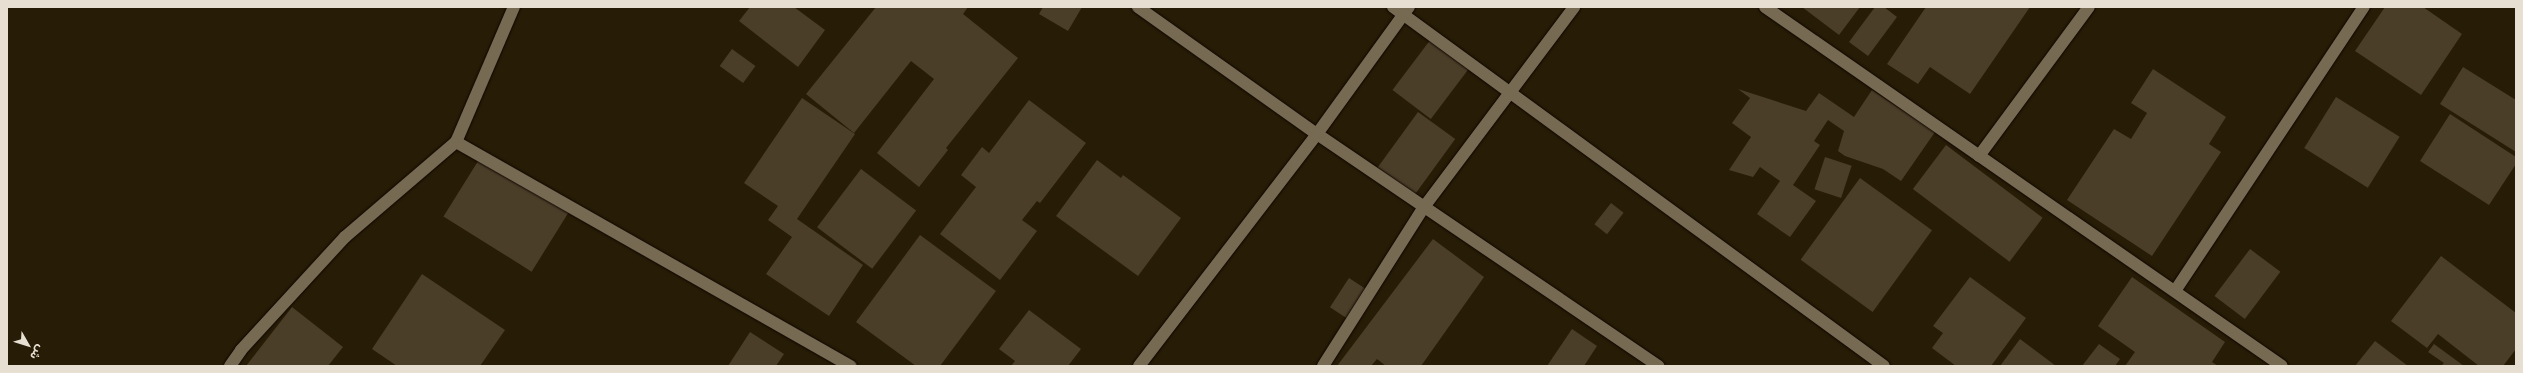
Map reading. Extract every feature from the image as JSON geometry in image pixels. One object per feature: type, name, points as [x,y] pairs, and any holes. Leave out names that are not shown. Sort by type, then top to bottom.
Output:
[{"type":"street","points":[[230,366],[240,350],[345,237],[456,142],[514,7]]},
{"type":"street","points":[[1138,7],[1317,134],[1659,366]]},
{"type":"street","points":[[1393,7],[1406,11],[1509,91],[1884,366]]},
{"type":"street","points":[[1323,366],[1424,207],[1509,91],[1574,7]]},
{"type":"street","points":[[1765,7],[2282,366]]},
{"type":"street","points":[[1979,156],[2089,7]]},
{"type":"street","points":[[2175,291],[2364,7]]},
{"type":"street","points":[[1139,366],[1317,134],[1406,11]]},
{"type":"street","points":[[456,142],[851,366]]},
{"type":"building","points":[[750,7],[794,7],[825,30],[798,67],[739,21]]},
{"type":"building","points":[[876,7],[968,7],[963,14],[1018,58],[946,148],[948,150],[919,187],[877,153],[934,79],[911,61],[854,133],[806,94]]},
{"type":"building","points":[[1043,7],[1082,7],[1068,31],[1039,14]]},
{"type":"building","points":[[1802,7],[1860,7],[1839,35]]},
{"type":"building","points":[[1875,7],[1884,7],[1897,17],[1868,56],[1849,42]]},
{"type":"building","points":[[1926,7],[2030,7],[1970,94],[1930,67],[1918,84],[1887,64]]},
{"type":"building","points":[[2385,7],[2423,7],[2462,34],[2421,95],[2355,51]]},
{"type":"building","points":[[1431,39],[1469,68],[1431,119],[1392,90]]},
{"type":"building","points":[[732,49],[755,66],[743,83],[720,66]]},
{"type":"building","points":[[2463,67],[2516,100],[2516,152],[2440,104]]},
{"type":"building","points":[[2153,69],[2226,117],[2209,144],[2221,152],[2152,256],[2067,200],[2114,129],[2131,139],[2147,113],[2131,103]]},
{"type":"building","points":[[1738,89],[1806,111],[1819,93],[1854,117],[1872,90],[1935,132],[1901,181],[1883,169],[1845,156],[1838,151],[1844,131],[1828,120],[1814,141],[1820,145],[1793,185],[1816,201],[1790,237],[1757,214],[1780,181],[1760,167],[1753,177],[1729,170],[1751,137],[1732,123],[1750,98]]},
{"type":"building","points":[[2336,97],[2400,137],[2368,188],[2304,148]]},
{"type":"building","points":[[802,98],[855,134],[797,219],[863,265],[829,316],[766,274],[792,237],[768,220],[778,206],[744,183]]},
{"type":"building","points":[[1029,100],[1086,143],[1040,203],[1037,201],[1022,220],[1037,231],[1000,280],[940,234],[976,187],[961,175],[982,147],[989,153]]},
{"type":"building","points":[[1418,112],[1455,139],[1415,195],[1377,168]]},
{"type":"building","points":[[2450,114],[2516,157],[2516,164],[2489,205],[2420,161]]},
{"type":"building","points":[[1946,145],[2043,218],[2010,262],[1913,189]]},
{"type":"building","points":[[1825,157],[1852,166],[1841,198],[1814,189]]},
{"type":"building","points":[[480,158],[568,213],[532,272],[443,217]]},
{"type":"building","points":[[1097,160],[1121,178],[1123,175],[1181,218],[1138,276],[1056,216]]},
{"type":"building","points":[[861,169],[916,211],[872,269],[817,227]]},
{"type":"building","points":[[1860,178],[1932,230],[1873,312],[1801,260]]},
{"type":"building","points":[[1611,203],[1624,213],[1607,234],[1594,224]]},
{"type":"building","points":[[920,235],[996,291],[940,366],[916,366],[856,322]]},
{"type":"building","points":[[1433,239],[1484,277],[1421,366],[1386,366],[1377,359],[1371,366],[1337,366]]},
{"type":"building","points":[[2250,249],[2280,272],[2245,319],[2214,296]]},
{"type":"building","points":[[2441,256],[2516,313],[2516,349],[2503,366],[2479,366],[2438,334],[2427,348],[2391,321]]},
{"type":"building","points":[[422,274],[505,330],[480,366],[397,366],[372,349]]},
{"type":"building","points":[[1970,277],[2026,318],[1991,366],[1956,366],[1932,348],[1943,333],[1933,326]]},
{"type":"building","points":[[2132,277],[2225,342],[2212,362],[2218,366],[2125,366],[2135,352],[2098,326]]},
{"type":"building","points":[[1349,278],[1366,289],[1347,318],[1330,307]]},
{"type":"building","points":[[292,307],[343,347],[328,366],[246,366]]},
{"type":"building","points":[[1029,310],[1081,349],[1068,366],[1011,366],[1015,361],[999,349]]},
{"type":"building","points":[[1572,329],[1597,346],[1584,366],[1547,366]]},
{"type":"building","points":[[750,332],[784,354],[776,366],[728,366]]},
{"type":"building","points":[[2020,339],[2056,366],[2000,366]]},
{"type":"building","points":[[2375,341],[2408,366],[2355,366]]},
{"type":"building","points":[[2099,344],[2120,359],[2115,366],[2082,366]]},
{"type":"building","points":[[2434,344],[2464,366],[2441,366],[2444,363],[2428,352]]}]
